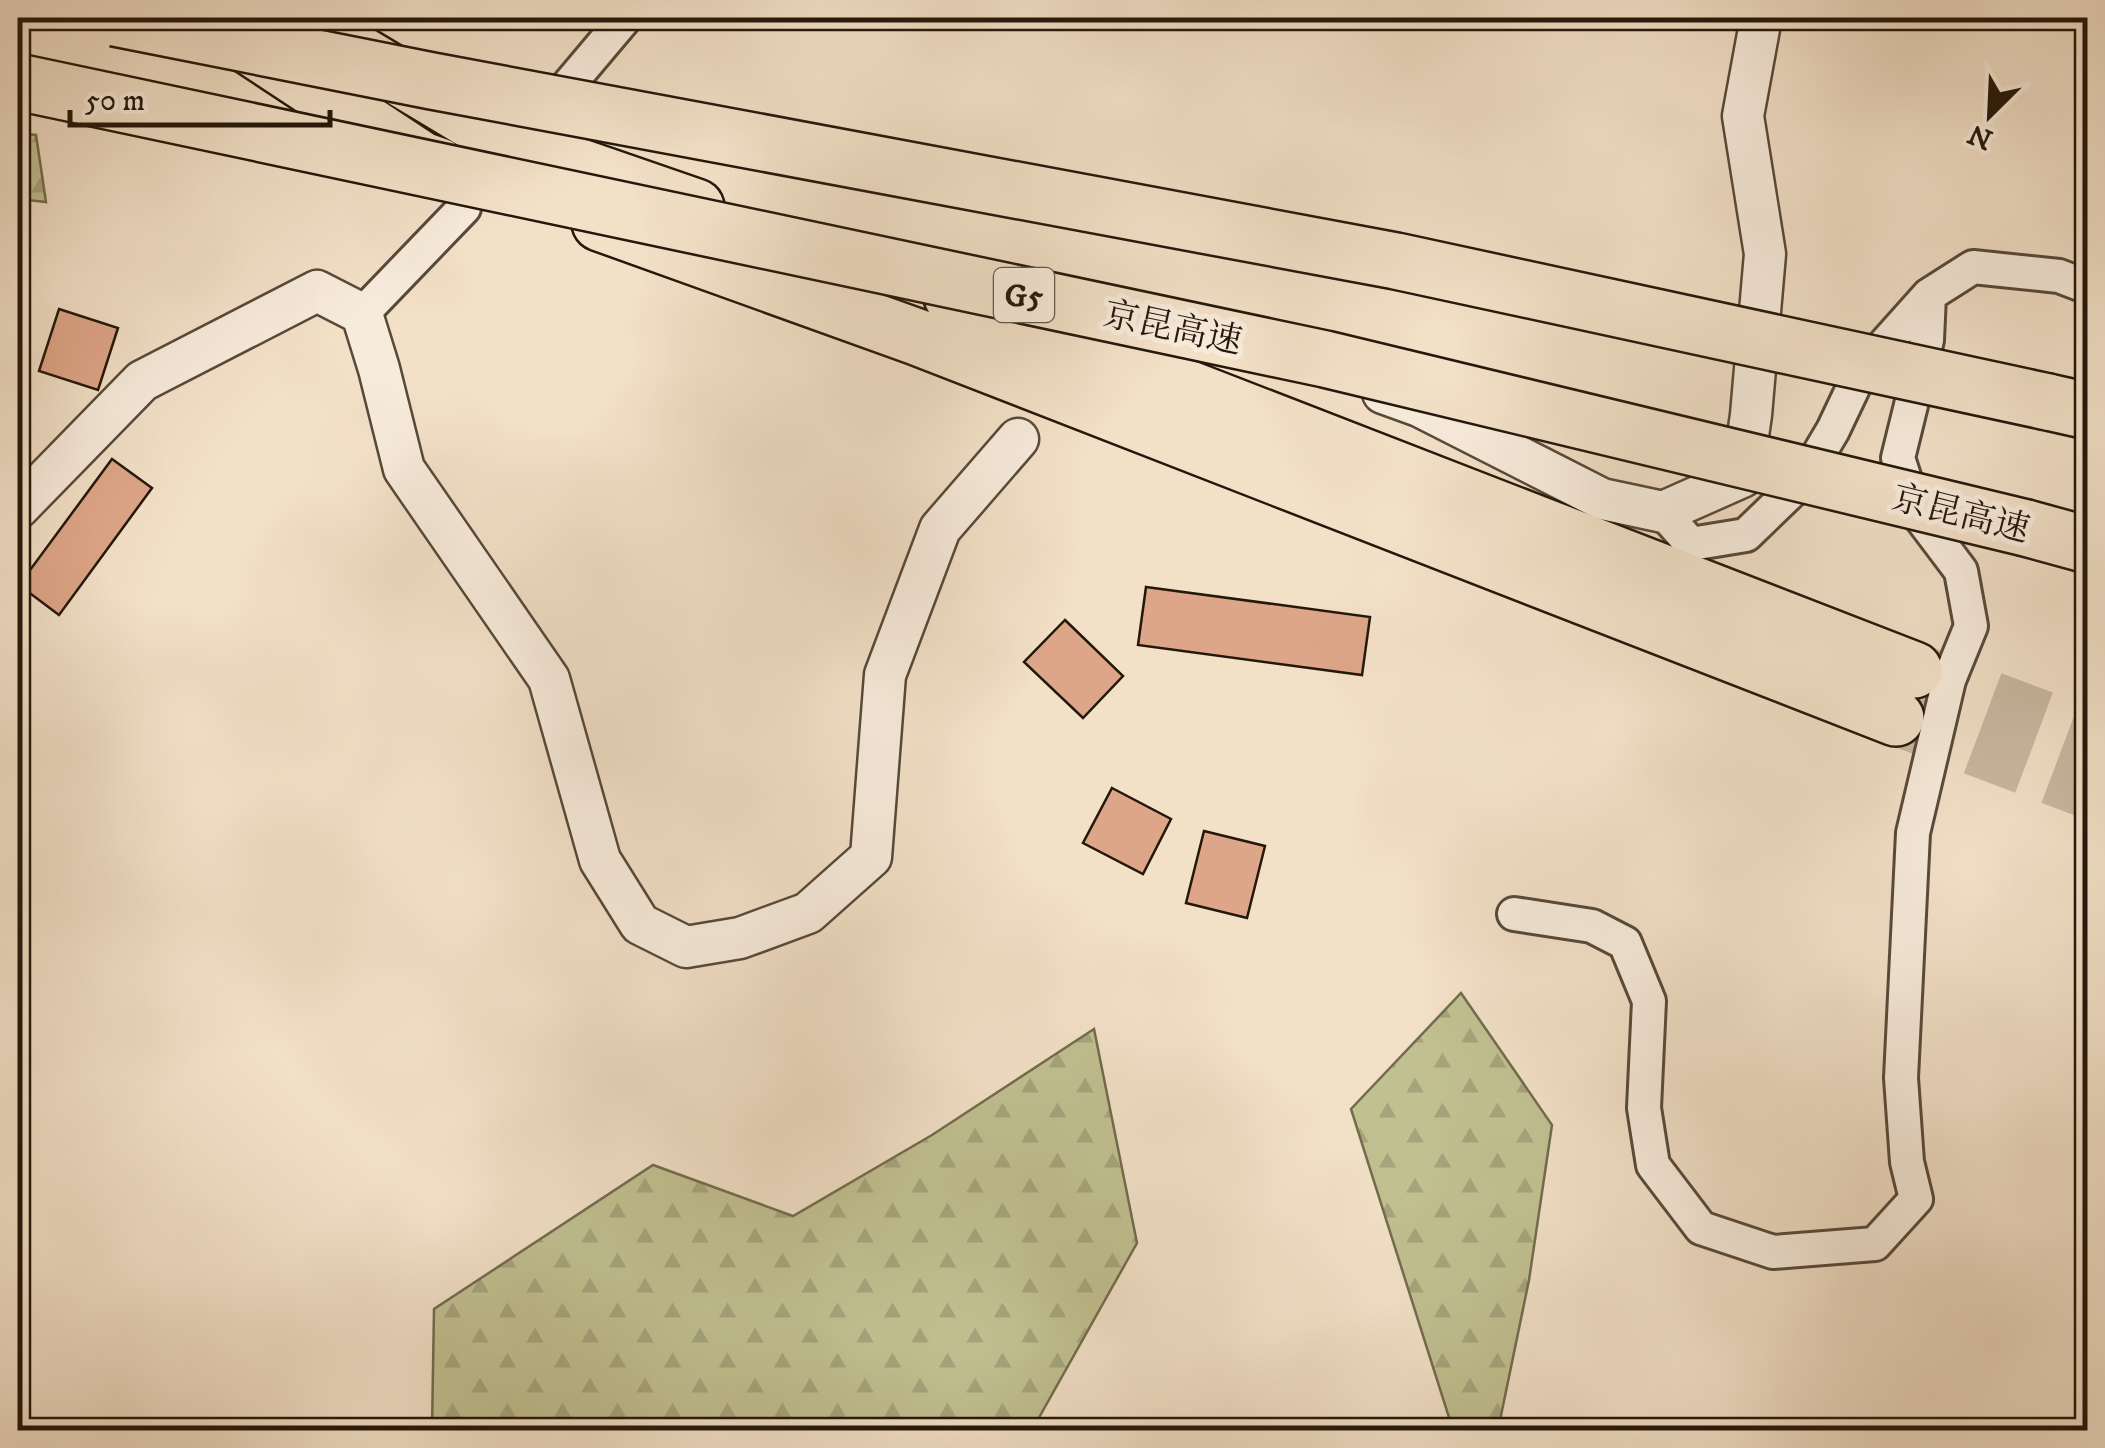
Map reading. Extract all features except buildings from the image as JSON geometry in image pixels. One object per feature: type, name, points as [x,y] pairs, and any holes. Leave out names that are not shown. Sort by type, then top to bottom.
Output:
[{"type":"highway","points":[[115,18],[1396,261],[2068,406]]},
{"type":"highway","points":[[206,18],[422,160],[1905,694],[964,301],[505,141],[300,18]]},
{"type":"highway","name":"京昆高速","points":[[18,82],[1325,359],[2088,545]]},
{"type":"street","points":[[532,128],[625,18]]},
{"type":"street","points":[[1663,512],[1742,477],[1765,254],[1743,116],[1761,18]]},
{"type":"street","points":[[362,314],[464,208]]},
{"type":"street","points":[[1100,326],[1117,308],[1203,322],[1419,406],[1602,499],[1663,512],[1692,544],[1746,535],[1804,479],[1862,371],[1928,296],[1973,266],[2059,276],[2088,287]]},
{"type":"street","points":[[18,508],[142,380],[317,291],[362,314],[404,468],[549,679],[600,860],[640,924],[686,947],[740,938],[808,913],[871,857],[884,675],[940,529],[1018,439]]},
{"type":"street","points":[[1514,914],[1592,926],[1624,943],[1648,1001],[1644,1108],[1653,1165],[1701,1228],[1773,1252],[1875,1244],[1916,1200],[1907,1162],[1901,1078],[1914,833],[1949,680],[1971,626],[1962,571],[1915,510],[1898,458],[1927,340],[1928,296]]},
{"type":"green space","points":[[18,133],[36,135],[46,202],[18,199]]},
{"type":"green space","points":[[1461,993],[1552,1125],[1529,1280],[1498,1430],[1453,1430],[1351,1109]]},
{"type":"green space","points":[[1094,1029],[1137,1243],[1032,1430],[432,1430],[434,1309],[653,1165],[793,1216],[932,1135]]},
{"type":"tunnel","points":[[1914,670],[2088,735]]},
{"type":"tunnel","points":[[1896,718],[2088,791]]}]
